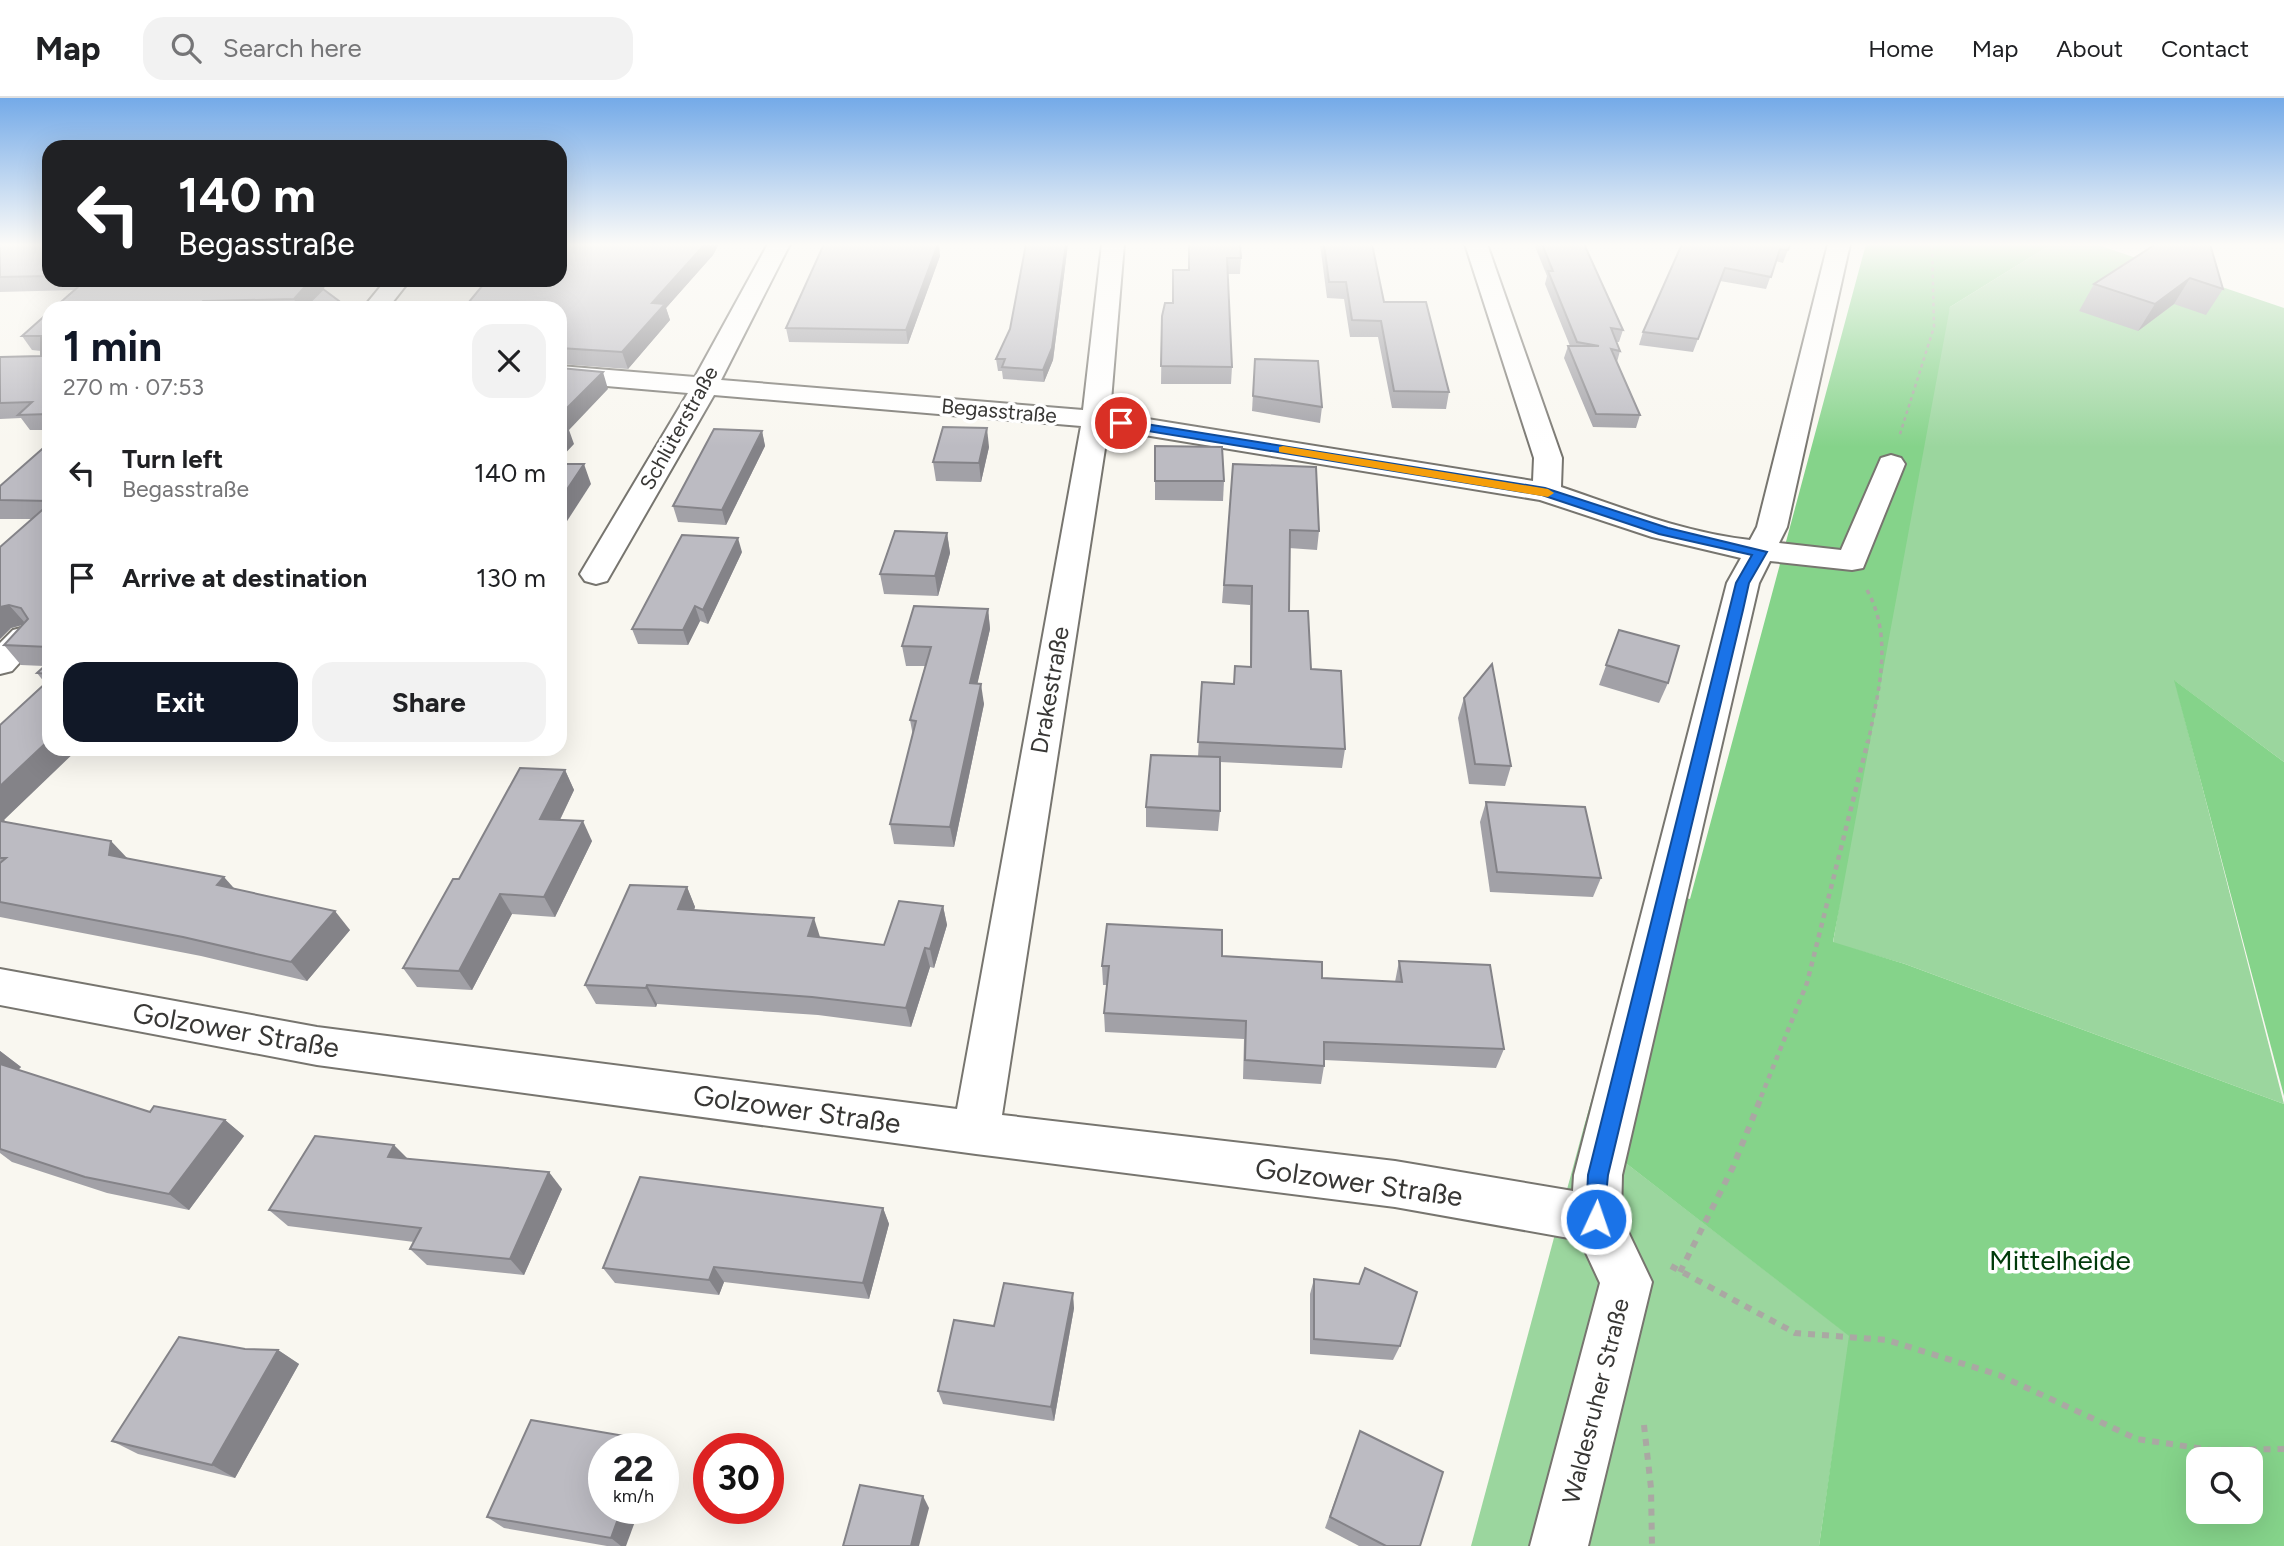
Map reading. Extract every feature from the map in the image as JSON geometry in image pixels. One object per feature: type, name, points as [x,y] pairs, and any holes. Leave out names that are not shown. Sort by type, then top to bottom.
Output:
[{"type":"street","name":"Schlüterstraße","points":[[596,574],[705,387],[711,369],[742,312]]},
{"type":"street","name":"Drakestraße","points":[[976,1133],[1096,419],[1106,312]]},
{"type":"street","points":[[1499,312],[1548,458],[1549,474],[1545,492]]},
{"type":"street","name":"Waldesruher Straße","points":[[1559,1546],[1626,1282],[1596,1219],[1598,1175],[1743,583],[1772,527],[1823,312]]},
{"type":"street","name":"Begasstraße","points":[[567,375],[1096,419],[1545,492],[1663,531],[1721,546],[1852,561]]},
{"type":"street","points":[[1852,561],[1891,464]]},
{"type":"street","points":[[0,663],[25,638]]},
{"type":"street","name":"Golzower Straße","points":[[0,986],[317,1046],[976,1133],[1395,1184],[1596,1219]]},
{"type":"path","points":[[1891,464],[1934,327],[1934,312]]},
{"type":"path","points":[[1680,1272],[1733,1167],[1807,983],[1860,778],[1882,671],[1882,658],[1875,606],[1852,561]]},
{"type":"path","points":[[1659,1259],[1795,1333],[1887,1340],[1999,1375],[2137,1439],[2211,1450],[2284,1449]]},
{"type":"green space","name":"Mittelheide","points":[[1848,312],[1949,312],[1833,942],[1905,964],[2284,1104],[2284,1546],[1819,1546],[1849,1336],[1583,1130],[1652,888],[1690,899]]},
{"type":"green space","points":[[1948,312],[2284,312],[2284,762],[2175,681],[2284,1104],[1905,964],[1833,943],[1926,376]]},
{"type":"green space","points":[[2174,680],[2284,762],[2284,1096]]},
{"type":"green space","points":[[1583,1130],[1850,1336],[1819,1546],[1471,1546]]},
{"type":"building","points":[[567,312],[658,312],[622,352],[567,348]]},
{"type":"building","points":[[793,312],[913,312],[906,330],[786,328]]},
{"type":"building","points":[[1013,312],[1057,312],[1052,348],[1043,370],[1002,367],[1005,359],[996,359],[1010,329]]},
{"type":"building","points":[[1163,312],[1229,312],[1232,367],[1161,366]]},
{"type":"building","points":[[1351,312],[1428,312],[1449,392],[1394,391],[1381,321],[1352,320]]},
{"type":"building","points":[[1565,312],[1615,312],[1623,330],[1611,328],[1620,351],[1611,349],[1640,415],[1596,414],[1568,346],[1599,346],[1577,342]]},
{"type":"building","points":[[1652,312],[1708,312],[1698,339],[1643,332]]},
{"type":"building","points":[[42,318],[42,414],[18,415],[32,402],[0,403],[0,357],[41,356],[41,336],[22,336]]},
{"type":"building","points":[[1255,359],[1318,361],[1322,407],[1253,396]]},
{"type":"building","points":[[567,369],[603,372],[567,408]]},
{"type":"building","points":[[943,427],[987,428],[979,463],[933,462]]},
{"type":"building","points":[[714,429],[762,431],[722,510],[673,506]]},
{"type":"building","points":[[1155,446],[1222,447],[1224,481],[1155,481]]},
{"type":"building","points":[[42,449],[42,501],[0,500],[0,486]]},
{"type":"building","points":[[567,464],[584,464],[567,490]]},
{"type":"building","points":[[1233,464],[1316,467],[1319,531],[1290,530],[1289,611],[1308,611],[1311,669],[1341,671],[1345,749],[1198,742],[1202,682],[1234,684],[1235,666],[1251,667],[1252,586],[1224,585]]},
{"type":"building","points":[[42,510],[42,647],[4,645],[28,619],[21,608],[9,605],[0,607],[0,547]]},
{"type":"building","points":[[895,531],[947,533],[935,576],[880,574]]},
{"type":"building","points":[[682,535],[738,538],[703,610],[695,606],[683,630],[632,629]]},
{"type":"building","points":[[914,606],[988,609],[970,683],[981,684],[950,827],[890,824],[916,721],[910,720],[931,647],[902,646]]},
{"type":"building","points":[[1619,630],[1679,646],[1668,683],[1606,665]]},
{"type":"building","points":[[1492,664],[1511,766],[1475,764],[1464,698]]},
{"type":"building","points":[[42,686],[42,747],[0,786],[0,725]]},
{"type":"building","points":[[1151,755],[1220,757],[1220,811],[1146,807]]},
{"type":"building","points":[[520,768],[565,770],[540,819],[583,821],[544,897],[500,894],[459,971],[403,968],[453,879],[459,879]]},
{"type":"building","points":[[1486,802],[1585,807],[1601,878],[1497,872]]},
{"type":"building","points":[[0,821],[111,841],[109,855],[224,877],[217,885],[335,911],[291,962],[183,937],[0,902],[0,863],[6,858],[0,858]]},
{"type":"building","points":[[630,885],[687,887],[678,909],[814,918],[808,936],[884,945],[899,901],[943,906],[930,949],[925,948],[906,1008],[812,997],[647,985],[646,988],[585,985]]},
{"type":"building","points":[[1107,924],[1222,930],[1222,956],[1322,962],[1322,978],[1402,982],[1399,961],[1490,965],[1504,1049],[1324,1042],[1324,1066],[1245,1060],[1246,1021],[1104,1013],[1109,966],[1102,966]]},
{"type":"building","points":[[0,1064],[150,1112],[154,1106],[225,1120],[169,1194],[85,1177],[0,1149]]},
{"type":"building","points":[[315,1136],[394,1145],[388,1157],[549,1172],[510,1259],[410,1249],[421,1228],[269,1210]]},
{"type":"building","points":[[640,1177],[883,1208],[863,1283],[714,1267],[709,1280],[603,1268]]},
{"type":"building","points":[[1365,1268],[1417,1292],[1400,1346],[1314,1339],[1314,1279],[1359,1284]]},
{"type":"building","points":[[1004,1283],[1073,1293],[1051,1407],[938,1391],[954,1320],[994,1326]]},
{"type":"building","points":[[179,1337],[245,1349],[278,1350],[212,1465],[112,1441]]},
{"type":"building","points":[[531,1420],[607,1433],[588,1433],[588,1524],[616,1524],[611,1538],[487,1517]]},
{"type":"building","points":[[1360,1431],[1443,1472],[1420,1546],[1386,1546],[1330,1517]]},
{"type":"building","points":[[860,1485],[923,1496],[911,1546],[843,1546]]},
{"type":"slow traffic","points":[[1283,449],[1548,493]]},
{"type":"route","points":[[1121,423],[1545,492],[1663,531],[1721,546],[1760,552],[1743,583],[1736,610],[1598,1175],[1596,1219]]}]
